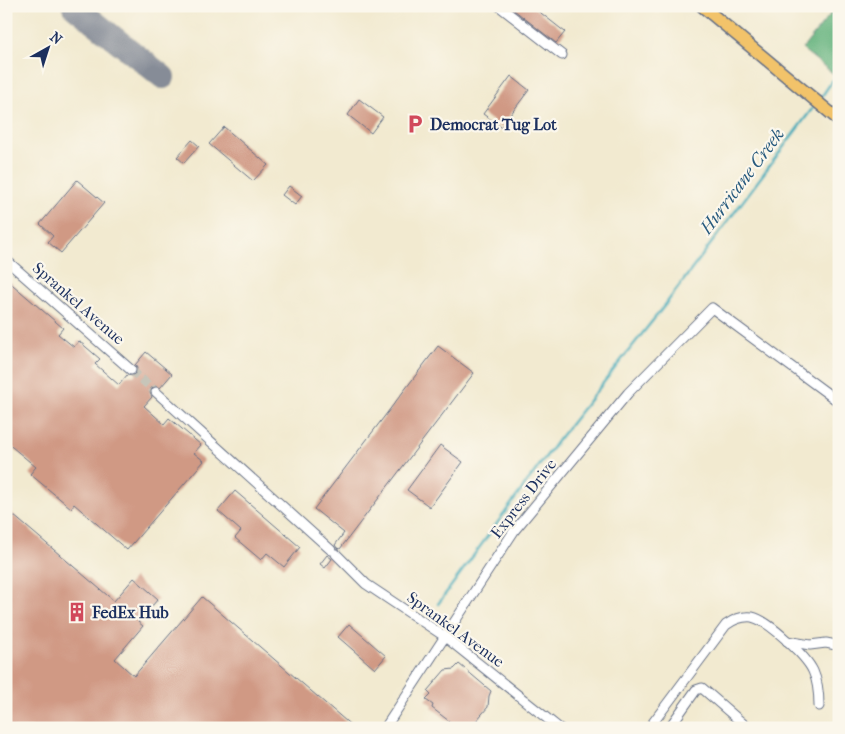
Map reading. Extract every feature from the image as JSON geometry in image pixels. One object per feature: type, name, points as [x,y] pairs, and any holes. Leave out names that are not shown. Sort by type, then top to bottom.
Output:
[{"type":"main road","points":[[702,6],[839,120]]},
{"type":"street","points":[[499,6],[562,55]]},
{"type":"street","name":"Sprankel Avenue","points":[[6,260],[131,370]]},
{"type":"street","name":"Express Drive","points":[[385,728],[514,531],[628,393],[712,308],[839,402]]},
{"type":"street","name":"Sprankel Avenue","points":[[156,392],[334,552],[366,584],[444,636],[559,728]]},
{"type":"street","points":[[650,728],[726,625],[733,620],[752,617],[762,621],[787,641],[804,658],[813,671],[818,687],[819,706]]},
{"type":"street","points":[[787,641],[810,645],[837,644]]},
{"type":"street","points":[[668,728],[696,690],[702,688],[748,728]]},
{"type":"green space","points":[[837,6],[839,6],[839,78],[802,49]]},
{"type":"building","points":[[517,6],[532,6],[565,32],[556,43],[514,10]]},
{"type":"building","points":[[511,76],[529,90],[501,127],[483,114]]},
{"type":"building","points":[[359,99],[383,117],[371,133],[348,115]]},
{"type":"building","points":[[224,127],[268,165],[253,181],[209,144]]},
{"type":"building","points":[[192,140],[199,146],[184,163],[177,157]]},
{"type":"building","points":[[77,180],[104,203],[61,253],[48,242],[53,236],[40,224]]},
{"type":"building","points":[[289,186],[302,196],[295,205],[282,195]]},
{"type":"building","points":[[6,279],[63,328],[58,334],[74,347],[79,341],[100,359],[95,364],[119,385],[127,375],[133,376],[136,374],[137,368],[135,365],[146,352],[172,374],[160,388],[155,386],[151,388],[150,393],[152,397],[144,406],[164,424],[169,418],[201,445],[194,453],[204,461],[127,550],[74,504],[71,508],[30,474],[36,467],[6,442]]},
{"type":"building","points":[[438,346],[474,373],[340,549],[337,548],[335,545],[344,533],[314,509]]},
{"type":"building","points":[[440,445],[463,462],[430,507],[407,490]]},
{"type":"building","points":[[235,491],[300,547],[284,567],[267,553],[261,560],[235,538],[241,531],[218,511]]},
{"type":"building","name":"FedEx Hub","points":[[6,509],[114,601],[134,578],[158,599],[138,622],[143,626],[115,659],[134,676],[202,597],[354,728],[6,728]]},
{"type":"building","points":[[327,555],[332,559],[325,568],[320,564]]},
{"type":"building","points":[[349,624],[386,656],[375,669],[338,637]]},
{"type":"building","points":[[459,664],[491,691],[488,707],[470,728],[466,725],[463,728],[458,728],[432,708],[433,705],[426,700],[431,695],[427,691],[445,670],[454,669]]},
{"type":"waterway","name":"Hurricane Creek","points":[[820,99],[839,71]]},
{"type":"waterway","points":[[438,604],[558,440],[665,305],[815,105]]},
{"type":"taxiway","points":[[74,6],[163,77]]},
{"type":"tunnel","points":[[131,370],[156,392]]},
{"type":"place","name":"Democrat Tug Lot","points":[[415,124]]},
{"type":"place","name":"FedEx Hub","points":[[77,612]]}]
